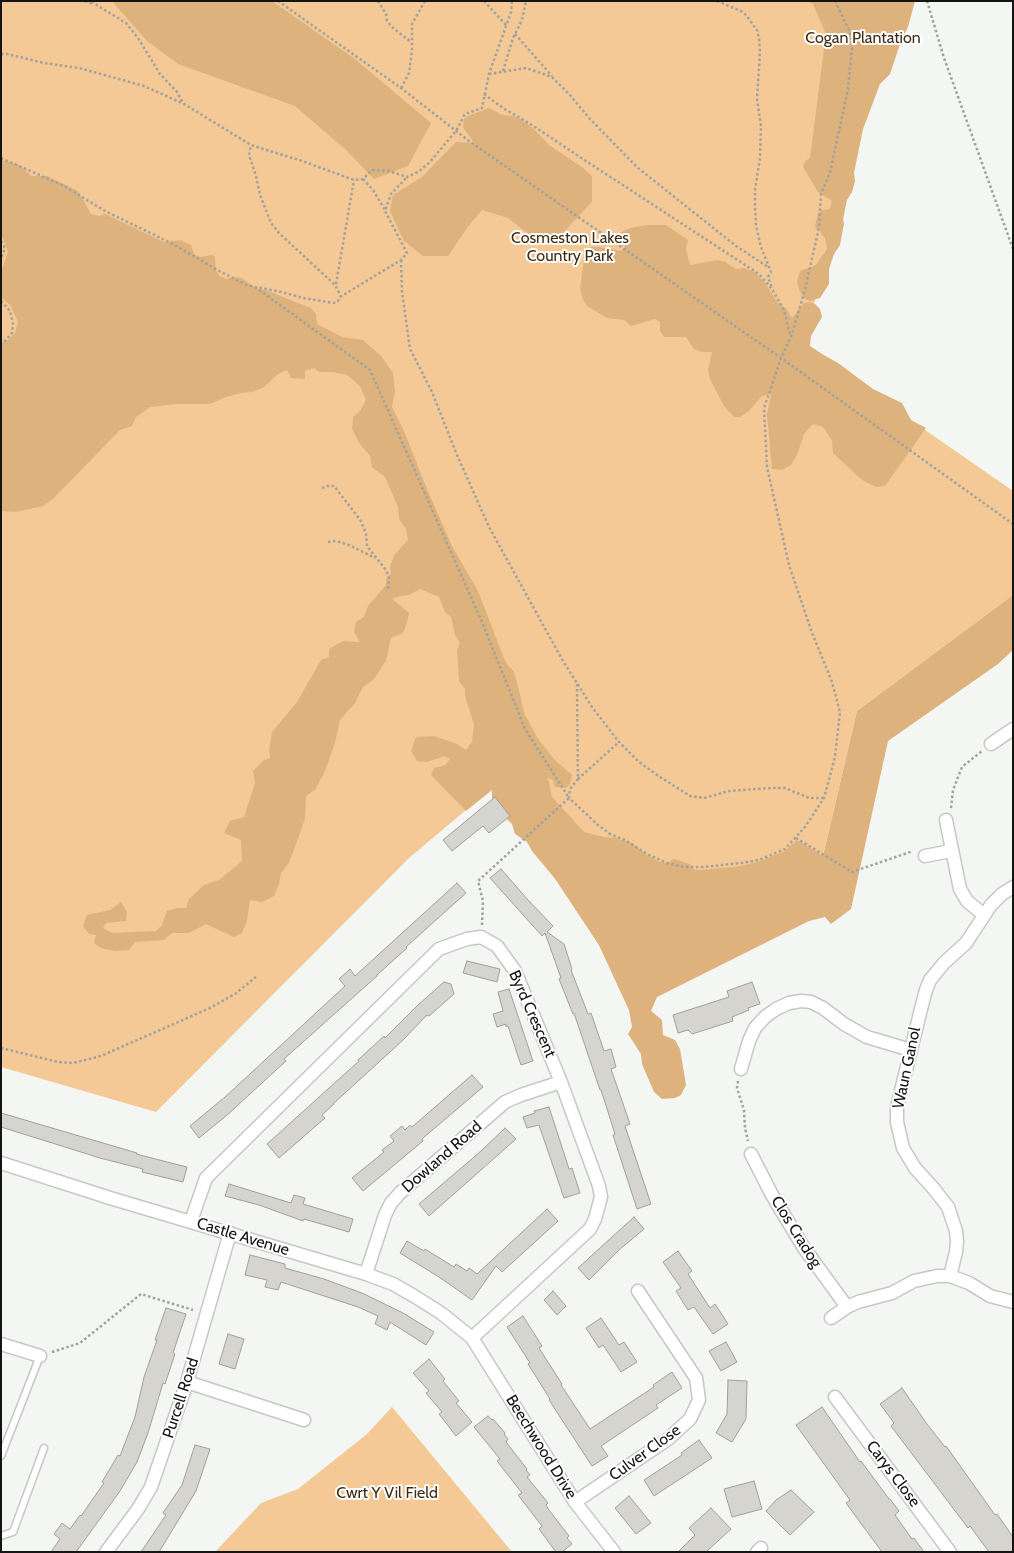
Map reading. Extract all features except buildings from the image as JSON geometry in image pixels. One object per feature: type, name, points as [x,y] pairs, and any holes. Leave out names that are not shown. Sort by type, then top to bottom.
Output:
[{"type":"street","points":[[991,744],[1013,729]]},
{"type":"street","points":[[946,820],[951,851],[963,895],[967,901],[984,915]]},
{"type":"street","points":[[924,856],[951,851]]},
{"type":"street","name":"Waun Ganol","points":[[950,1276],[958,1241],[952,1219],[948,1207],[907,1158],[899,1136],[897,1107],[930,980],[944,962],[966,943],[984,915],[1002,894],[1013,886]]},
{"type":"street","points":[[191,1221],[206,1178],[439,949],[481,936]]},
{"type":"street","name":"Byrd Crescent","points":[[472,1338],[590,1229],[597,1214],[601,1197],[599,1186],[561,1082],[515,971],[497,946],[481,936]]},
{"type":"street","points":[[741,1069],[749,1040],[765,1016],[776,1008],[801,1001],[811,1002],[823,1008],[867,1038],[911,1050]]},
{"type":"street","name":"Dowland Road","points":[[366,1274],[385,1215],[401,1192],[505,1102],[561,1082]]},
{"type":"street","name":"Clos Cradog","points":[[751,1154],[772,1195],[804,1248],[847,1307]]},
{"type":"street","name":"Castle Avenue","points":[[1,1163],[110,1198],[366,1274],[393,1284],[441,1313],[472,1338]]},
{"type":"street","name":"Purcell Road","points":[[106,1552],[152,1488],[187,1382],[230,1233]]},
{"type":"street","points":[[831,1318],[858,1302],[892,1293],[925,1277],[950,1276],[969,1283],[990,1296],[1013,1302]]},
{"type":"street","name":"Culver Close","points":[[575,1502],[681,1429],[690,1419],[699,1400],[696,1378],[638,1291]]},
{"type":"street","name":"Beechwood Drive","points":[[472,1338],[575,1502],[614,1552]]},
{"type":"street","points":[[1,1344],[40,1356]]},
{"type":"street","points":[[187,1382],[304,1420]]},
{"type":"street","name":"Carys Close","points":[[835,1396],[950,1552]]},
{"type":"lane","points":[[1,1456],[40,1356]]},
{"type":"lane","points":[[1,1536],[13,1532],[44,1448]]},
{"type":"path","points":[[85,1],[93,3],[126,22],[160,74],[177,92],[184,104]]},
{"type":"path","points":[[278,1],[401,88],[456,131],[618,246],[781,358],[1013,524]]},
{"type":"path","points":[[378,1],[386,14],[387,21],[393,28],[412,42]]},
{"type":"path","points":[[401,88],[409,73],[412,50],[412,24],[425,1]]},
{"type":"path","points":[[484,1],[506,24]]},
{"type":"path","points":[[385,211],[391,194],[407,177],[418,172],[429,163],[456,131],[465,114],[482,108],[489,74],[511,12],[512,1]]},
{"type":"path","points":[[503,71],[515,34],[522,20],[526,1]]},
{"type":"path","points":[[717,1],[746,15],[757,30],[759,38],[757,99],[761,126],[760,158],[754,190],[756,226],[760,247],[771,272],[768,277],[772,289]]},
{"type":"path","points":[[1,158],[64,186],[105,211],[173,244],[219,271],[255,287],[370,370],[482,622],[525,729],[569,798],[610,834],[667,863],[684,867],[741,864],[759,860],[785,849],[805,827],[824,798],[835,757],[840,712],[832,682],[811,630],[789,565],[767,467],[764,408],[781,358],[791,337],[804,293],[819,228],[821,194],[830,173],[848,89],[852,48],[850,32],[835,1]]},
{"type":"path","points":[[927,1],[944,58],[1013,249]]},
{"type":"path","points":[[515,34],[590,119],[638,168],[736,246],[768,267]]},
{"type":"path","points":[[1,54],[79,68],[144,86],[184,104],[251,145],[354,180],[363,178],[372,170],[389,171],[407,177]]},
{"type":"path","points":[[489,74],[526,68],[552,77]]},
{"type":"path","points":[[484,94],[759,274],[772,289],[784,310],[791,337]]},
{"type":"path","points":[[251,145],[249,155],[260,195],[271,223],[279,233],[325,274],[335,285],[341,296],[340,298]]},
{"type":"path","points":[[255,287],[334,303],[401,260],[406,253],[373,190],[363,178]]},
{"type":"path","points":[[335,285],[354,180]]},
{"type":"path","points":[[1,241],[5,248],[1,259]]},
{"type":"path","points":[[401,260],[402,292],[410,349],[432,392],[489,527],[577,684],[619,742],[638,762],[690,796],[704,798],[729,791],[785,788],[809,798],[824,798]]},
{"type":"path","points":[[1,301],[10,311],[13,323],[12,333],[5,341],[1,342]]},
{"type":"path","points":[[322,488],[334,486],[361,521],[366,534],[366,546],[386,570],[389,578],[388,590]]},
{"type":"path","points":[[328,542],[336,541],[349,545],[377,558]]},
{"type":"path","points":[[577,684],[578,779]]},
{"type":"path","points":[[481,936],[483,901],[478,881],[569,798],[570,789],[578,779],[619,742]]},
{"type":"path","points":[[946,820],[950,815],[952,790],[962,767],[991,744]]},
{"type":"path","points":[[796,838],[852,872],[918,850],[924,856]]},
{"type":"path","points":[[1,1048],[58,1062],[73,1063],[101,1056],[210,1008],[235,994],[257,976]]},
{"type":"path","points":[[741,1069],[737,1088],[744,1110],[745,1128],[751,1154]]},
{"type":"path","points":[[40,1356],[80,1342],[141,1294],[207,1314]]},
{"type":"green space","name":"Cosmeston Lakes Country Park","points":[[1,1],[895,1],[815,301],[797,341],[1013,491],[1013,595],[857,711],[812,902],[629,1010],[599,945],[542,859],[491,789],[409,858],[156,1112],[1,1067]]},
{"type":"green space","points":[[112,1],[272,1],[355,59],[431,123],[408,166],[374,179],[346,150],[295,106],[178,64],[147,41]]},
{"type":"green space","name":"Cogan Plantation","points":[[808,1],[915,1],[908,27],[901,41],[890,74],[880,84],[863,129],[854,173],[855,181],[852,192],[847,200],[840,245],[834,254],[829,269],[829,284],[820,298],[810,301],[805,299],[800,292],[797,282],[800,271],[816,265],[827,249],[825,238],[821,234],[820,229],[816,230],[815,226],[818,213],[830,209],[832,201],[818,192],[803,167],[805,161],[810,158],[826,34],[813,4]]},
{"type":"green space","points":[[489,108],[502,115],[514,116],[522,120],[533,128],[549,145],[592,176],[592,202],[556,240],[535,239],[508,218],[482,210],[448,256],[423,256],[404,241],[390,211],[393,195],[422,177],[456,142],[474,143],[463,127],[464,119]]},
{"type":"green space","points":[[1,160],[20,165],[31,176],[47,176],[78,191],[91,214],[99,216],[105,214],[164,242],[180,240],[191,245],[194,254],[200,257],[212,255],[215,257],[216,271],[220,276],[226,279],[242,278],[255,288],[268,291],[311,308],[316,314],[317,324],[342,337],[363,340],[381,356],[393,373],[395,391],[392,407],[404,431],[452,546],[478,591],[506,663],[514,672],[524,713],[546,749],[572,775],[570,784],[566,788],[555,787],[553,780],[548,778],[552,797],[584,832],[632,843],[647,855],[660,862],[668,863],[674,859],[690,864],[693,869],[697,870],[735,867],[758,862],[785,851],[797,840],[823,856],[857,711],[1013,595],[1013,650],[998,664],[888,741],[851,909],[831,924],[825,917],[809,921],[657,997],[651,1011],[662,1020],[663,1035],[675,1040],[680,1049],[686,1085],[681,1095],[675,1098],[662,1099],[654,1092],[642,1064],[641,1054],[628,1034],[632,1027],[629,1010],[599,945],[556,880],[527,842],[515,834],[512,824],[492,805],[492,790],[466,811],[431,775],[434,768],[445,765],[450,759],[444,756],[427,762],[417,761],[411,751],[416,737],[434,736],[457,744],[466,750],[472,742],[474,725],[465,696],[465,689],[459,681],[457,650],[460,643],[455,635],[451,617],[445,612],[439,597],[420,589],[409,595],[392,599],[409,613],[403,633],[391,638],[386,661],[374,679],[363,687],[355,703],[340,720],[335,743],[325,771],[315,790],[306,796],[305,819],[289,863],[281,873],[274,896],[262,902],[250,900],[247,921],[242,933],[234,937],[206,924],[189,933],[172,933],[164,940],[135,942],[129,950],[115,951],[101,948],[94,943],[96,935],[89,934],[83,926],[87,915],[110,910],[121,902],[127,912],[126,921],[106,923],[103,928],[112,933],[156,931],[162,925],[167,911],[186,908],[189,899],[204,885],[219,880],[242,861],[241,840],[224,833],[230,821],[244,817],[255,783],[253,771],[263,761],[270,758],[269,750],[272,732],[297,702],[321,660],[329,657],[329,649],[343,641],[360,642],[354,632],[356,622],[364,617],[368,606],[386,585],[386,579],[391,573],[390,566],[395,554],[408,540],[406,529],[399,519],[398,507],[385,477],[372,467],[370,456],[360,444],[352,429],[353,417],[360,411],[366,400],[360,386],[347,375],[319,372],[314,368],[305,371],[305,379],[291,378],[287,370],[278,374],[264,387],[252,392],[226,397],[210,404],[175,404],[150,407],[136,417],[132,426],[120,430],[53,499],[43,506],[15,512],[1,511],[1,343],[8,340],[15,333],[18,322],[10,305],[1,297],[1,272],[8,252],[1,233]]},
{"type":"green space","points":[[648,225],[666,225],[688,240],[686,249],[690,265],[718,260],[736,269],[744,268],[756,273],[778,303],[786,308],[792,318],[804,303],[810,302],[820,309],[822,317],[811,336],[810,346],[838,363],[873,389],[902,403],[911,420],[926,428],[885,486],[876,487],[862,480],[833,453],[832,441],[823,427],[813,424],[804,434],[797,455],[791,465],[782,470],[772,469],[767,415],[771,394],[762,396],[748,412],[740,417],[734,417],[724,406],[710,379],[708,370],[712,352],[702,352],[694,349],[686,337],[664,337],[660,331],[660,322],[655,319],[631,326],[624,320],[607,318],[587,306],[580,289],[584,260],[591,247],[621,251],[625,244],[617,235],[625,230]]},
{"type":"green space","name":"Cwrt Y Vil Field","points":[[392,1407],[512,1552],[215,1552],[261,1503],[298,1489],[367,1434]]}]
